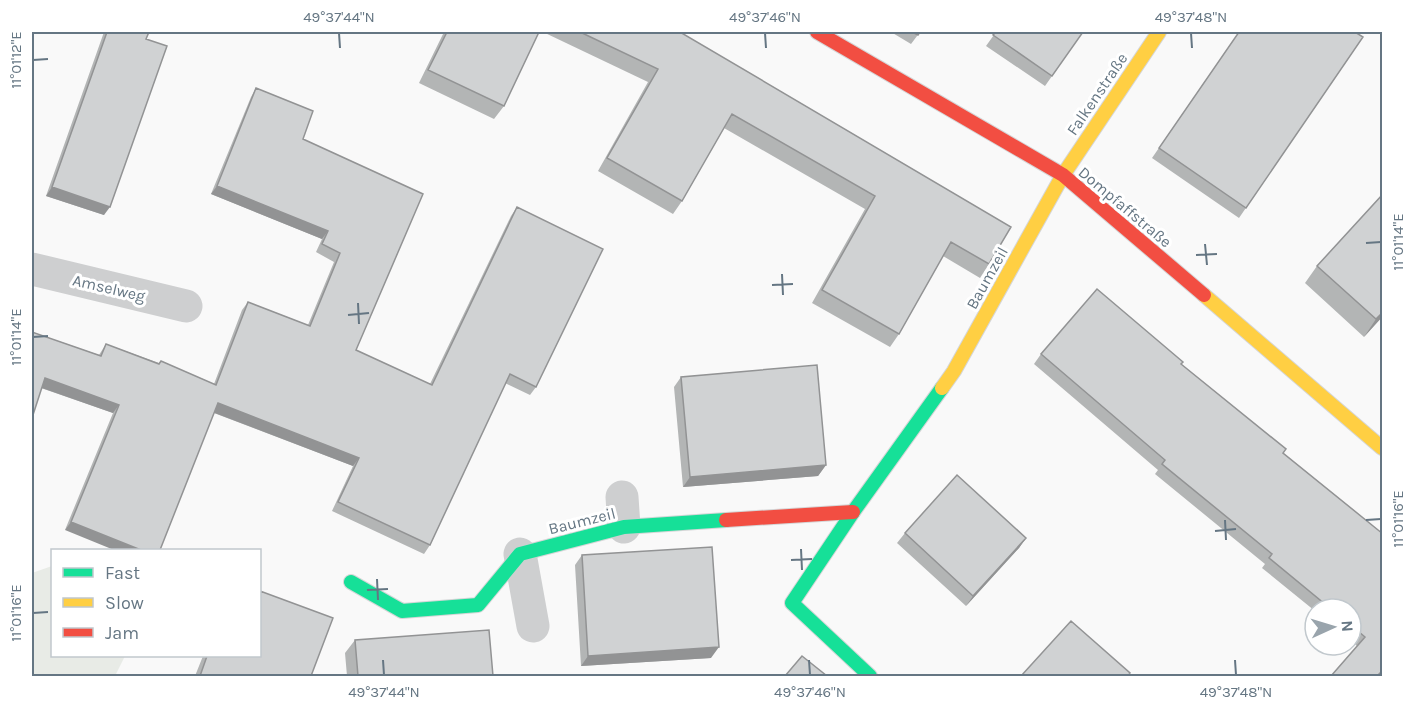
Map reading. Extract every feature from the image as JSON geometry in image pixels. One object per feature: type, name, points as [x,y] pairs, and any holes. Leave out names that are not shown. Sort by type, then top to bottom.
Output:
[{"type":"street","name":"Dompfaffstraße","points":[[817,32],[1063,175],[1383,448]]},
{"type":"street","name":"Falkenstraße","points":[[1063,175],[1159,32]]},
{"type":"street","name":"Baumzeil","points":[[870,676],[792,603],[853,512],[954,371],[1063,175]]},
{"type":"street","name":"Amselweg","points":[[32,269],[186,306]]},
{"type":"street","name":"Baumzeil","points":[[520,554],[623,512],[853,512]]},
{"type":"street","points":[[351,582],[402,611],[478,605],[520,554]]},
{"type":"street","points":[[520,554],[533,626]]},
{"type":"shaded area","points":[[51,566],[51,657],[124,657],[115,676],[32,676],[32,573]]},
{"type":"building","points":[[107,32],[149,32],[146,39],[167,46],[110,207],[52,187]]},
{"type":"building","points":[[447,32],[539,32],[504,106],[428,70]]},
{"type":"building","points":[[580,32],[680,32],[1011,227],[989,264],[951,242],[899,334],[822,290],[875,196],[732,114],[682,201],[607,158],[658,69]]},
{"type":"building","points":[[996,32],[1083,32],[1052,76],[993,35]]},
{"type":"building","points":[[1239,32],[1355,32],[1363,37],[1246,208],[1159,148]]},
{"type":"building","points":[[256,88],[313,111],[303,139],[423,194],[356,350],[432,385],[517,207],[603,249],[536,387],[510,374],[430,545],[338,502],[359,458],[218,403],[160,549],[138,549],[71,522],[119,405],[45,378],[32,418],[32,332],[101,356],[106,344],[159,364],[161,361],[216,385],[248,302],[310,326],[340,253],[322,244],[328,231],[217,186]]},
{"type":"building","points":[[1383,194],[1383,312],[1376,319],[1317,266]]},
{"type":"building","points":[[1097,289],[1183,362],[1181,364],[1286,449],[1283,453],[1383,534],[1383,670],[1377,676],[1331,676],[1348,657],[1363,657],[1365,637],[1363,635],[1363,597],[1316,597],[1269,558],[1272,554],[1162,464],[1165,460],[1041,354]]},
{"type":"building","points":[[817,365],[826,465],[690,477],[681,377]]},
{"type":"building","points":[[957,475],[1026,538],[973,596],[905,533]]},
{"type":"building","points":[[712,547],[719,647],[588,656],[582,555]]},
{"type":"building","points":[[261,591],[333,618],[311,676],[200,676],[207,657],[261,657]]},
{"type":"building","points":[[1071,621],[1130,673],[1128,676],[1021,676]]},
{"type":"building","points":[[489,630],[493,676],[358,676],[355,640]]},
{"type":"building","points":[[802,656],[827,676],[785,676]]},
{"type":"traffic: fast","points":[[870,676],[792,603],[853,512],[942,388]]},
{"type":"traffic: fast","points":[[351,582],[402,611],[478,605],[520,554],[624,527],[726,520]]},
{"type":"traffic: slow","points":[[942,388],[954,371],[1063,175],[1159,32]]},
{"type":"traffic: slow","points":[[1204,295],[1382,448]]},
{"type":"traffic: jam","points":[[817,32],[1063,175],[1204,295]]},
{"type":"traffic: jam","points":[[726,520],[853,512]]}]
